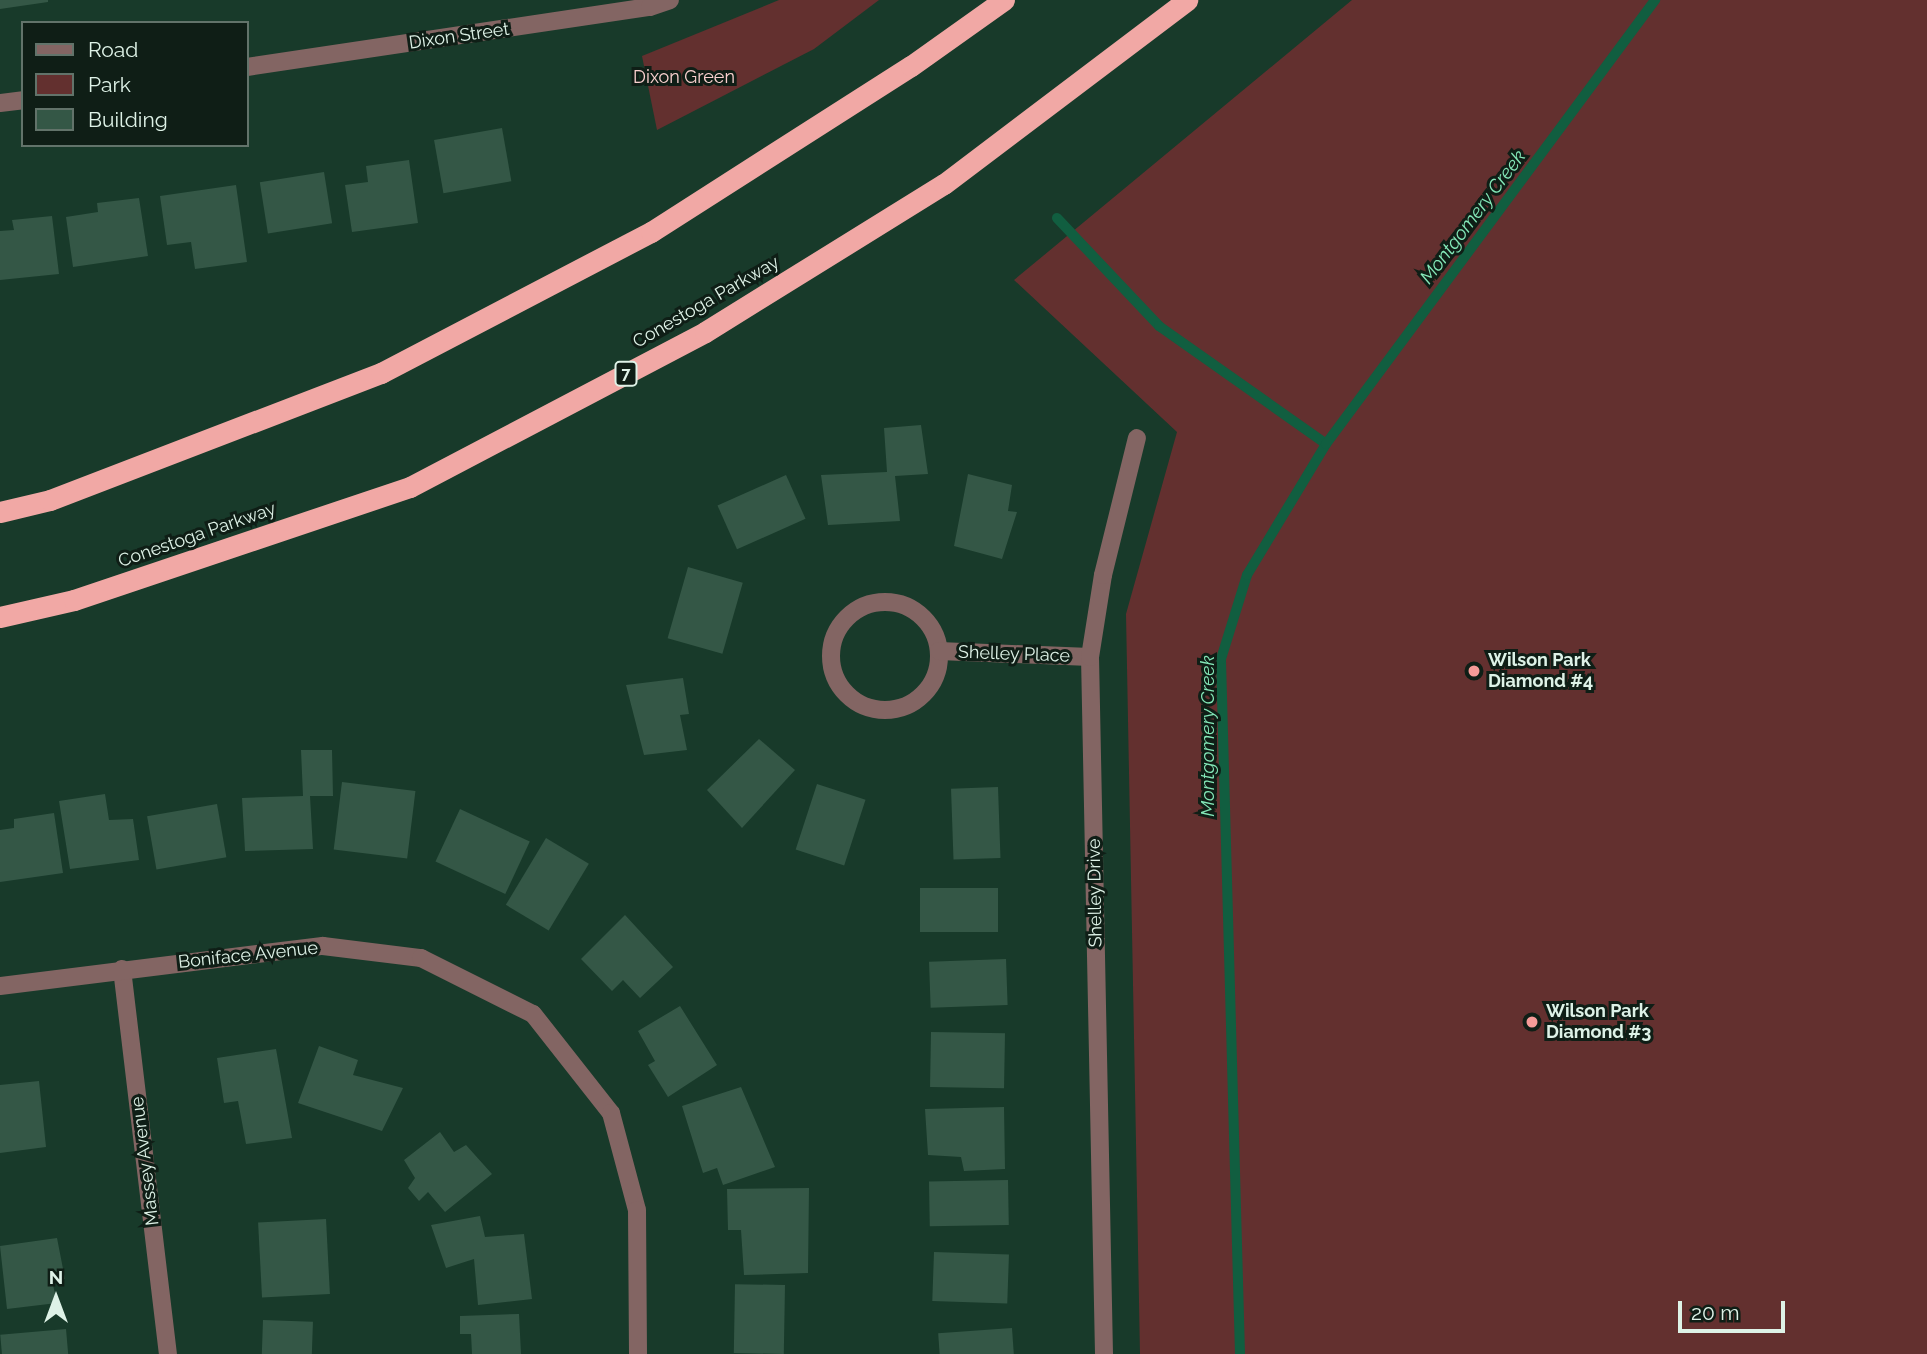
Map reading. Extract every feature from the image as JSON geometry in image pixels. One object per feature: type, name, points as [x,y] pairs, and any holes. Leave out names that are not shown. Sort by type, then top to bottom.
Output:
[{"type":"highway","points":[[0,512],[50,500],[381,373],[652,232],[911,66],[1004,0]]},
{"type":"highway","name":"Conestoga Parkway","points":[[0,617],[75,600],[410,487],[705,332],[944,184],[1187,0]]},
{"type":"street","name":"Dixon Street","points":[[248,67],[670,0]]},
{"type":"street","points":[[0,103],[21,100]]},
{"type":"street","name":"Shelley Drive","points":[[1104,1354],[1090,657],[1103,575],[1137,438]]},
{"type":"street","name":"Shelley Place","points":[[878,602],[896,603],[918,615],[934,635],[939,651],[937,669],[923,693],[900,708],[882,710],[848,696],[831,664],[837,630],[848,616],[878,602]]},
{"type":"street","name":"Shelley Place","points":[[939,651],[1090,657]]},
{"type":"street","name":"Boniface Avenue","points":[[0,986],[323,946],[421,958],[533,1014],[611,1113],[637,1210],[638,1354]]},
{"type":"street","name":"Massey Avenue","points":[[122,969],[168,1354]]},
{"type":"green space","name":"Dixon Green","points":[[779,0],[879,0],[814,49],[657,130],[642,56]]},
{"type":"green space","points":[[1352,0],[1927,0],[1927,1354],[1140,1354],[1126,614],[1177,432],[1014,280]]},
{"type":"building","points":[[0,0],[48,0],[48,2],[0,9]]},
{"type":"building","points":[[502,128],[511,181],[443,193],[434,140]]},
{"type":"building","points":[[409,160],[418,223],[352,232],[345,185],[368,182],[366,166]]},
{"type":"building","points":[[324,172],[332,223],[268,234],[260,182]]},
{"type":"building","points":[[236,185],[247,262],[195,269],[191,242],[167,245],[160,196]]},
{"type":"building","points":[[139,198],[148,256],[73,267],[66,217],[98,212],[97,203]]},
{"type":"building","points":[[52,216],[59,274],[0,280],[0,231],[14,230],[12,220]]},
{"type":"building","points":[[921,425],[928,474],[895,476],[900,521],[828,525],[821,475],[887,472],[884,428]]},
{"type":"building","points":[[968,474],[1012,485],[1008,511],[1017,512],[1002,559],[954,546]]},
{"type":"building","points":[[786,475],[806,519],[737,549],[717,506]]},
{"type":"building","points":[[688,567],[743,583],[722,654],[668,638]]},
{"type":"building","points":[[683,678],[689,714],[680,715],[687,750],[644,755],[626,685]]},
{"type":"building","points":[[759,739],[795,770],[742,828],[707,790]]},
{"type":"building","points":[[301,750],[332,750],[333,796],[310,796],[313,849],[245,851],[242,798],[303,796]]},
{"type":"building","points":[[342,782],[415,791],[407,859],[334,849]]},
{"type":"building","points":[[817,784],[866,800],[844,865],[796,850]]},
{"type":"building","points":[[998,787],[1000,858],[954,860],[951,789]]},
{"type":"building","points":[[105,794],[109,820],[133,819],[139,860],[70,869],[59,801]]},
{"type":"building","points":[[217,804],[226,857],[156,870],[147,816]]},
{"type":"building","points":[[460,809],[530,842],[505,894],[435,862]]},
{"type":"building","points":[[54,813],[63,873],[0,882],[0,830],[14,828],[14,819]]},
{"type":"building","points":[[546,838],[589,864],[549,931],[506,905]]},
{"type":"building","points":[[920,888],[998,888],[998,932],[920,932]]},
{"type":"building","points":[[625,915],[673,967],[640,998],[623,980],[612,991],[581,959]]},
{"type":"building","points":[[1006,959],[1008,1005],[931,1008],[929,962]]},
{"type":"building","points":[[680,1006],[717,1065],[668,1097],[648,1065],[655,1061],[638,1031]]},
{"type":"building","points":[[931,1032],[1005,1033],[1004,1088],[930,1087]]},
{"type":"building","points":[[319,1046],[358,1060],[353,1075],[403,1088],[382,1131],[298,1103]]},
{"type":"building","points":[[276,1049],[292,1138],[246,1144],[238,1101],[224,1103],[217,1058]]},
{"type":"building","points":[[39,1081],[46,1147],[0,1153],[0,1085]]},
{"type":"building","points":[[741,1087],[775,1167],[723,1185],[717,1168],[703,1173],[682,1106]]},
{"type":"building","points":[[1004,1107],[1005,1169],[964,1171],[961,1157],[928,1155],[925,1109]]},
{"type":"building","points":[[440,1132],[454,1152],[466,1145],[492,1174],[445,1212],[428,1192],[419,1201],[408,1188],[415,1178],[404,1160]]},
{"type":"building","points":[[1008,1180],[1009,1225],[930,1226],[929,1181]]},
{"type":"building","points":[[809,1188],[808,1273],[744,1275],[741,1230],[728,1230],[727,1189]]},
{"type":"building","points":[[480,1216],[485,1237],[524,1234],[532,1299],[478,1305],[474,1259],[446,1268],[431,1225]]},
{"type":"building","points":[[326,1219],[330,1294],[262,1297],[258,1223]]},
{"type":"building","points":[[57,1238],[65,1279],[52,1280],[57,1303],[7,1309],[0,1246]]},
{"type":"building","points":[[934,1252],[1009,1255],[1007,1304],[932,1301]]},
{"type":"building","points":[[735,1284],[785,1285],[784,1354],[734,1353]]},
{"type":"building","points":[[519,1314],[521,1354],[472,1354],[471,1334],[460,1334],[460,1316]]},
{"type":"building","points":[[263,1320],[313,1322],[312,1354],[262,1354]]},
{"type":"building","points":[[1012,1328],[1014,1354],[940,1354],[938,1333]]},
{"type":"building","points":[[66,1329],[68,1354],[2,1354],[0,1335]]},
{"type":"waterway","name":"Montgomery Creek","points":[[1240,1354],[1221,659],[1247,575],[1326,444],[1655,0]]},
{"type":"waterway","points":[[1057,218],[1159,326],[1326,444]]},
{"type":"place","name":"Wilson Park Diamond #4","points":[[1474,671]]},
{"type":"place","name":"Wilson Park Diamond #3","points":[[1532,1022]]}]
